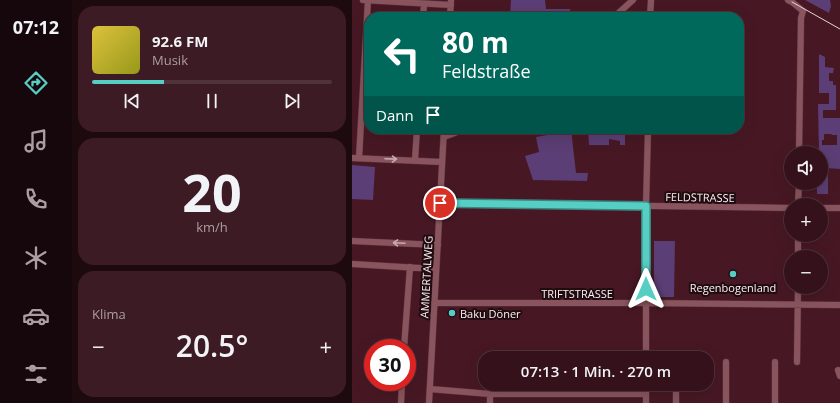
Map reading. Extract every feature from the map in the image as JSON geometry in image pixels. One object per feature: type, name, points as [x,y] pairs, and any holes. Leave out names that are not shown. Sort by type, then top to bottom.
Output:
[{"type":"street","points":[[363,0],[424,4],[451,3]]},
{"type":"street","points":[[367,12],[368,0]]},
{"type":"street","points":[[620,12],[633,0]]},
{"type":"street","points":[[650,12],[651,0]]},
{"type":"street","points":[[790,1],[803,11],[800,18],[799,146]]},
{"type":"street","points":[[423,12],[424,4]]},
{"type":"street","points":[[364,49],[355,158],[442,162]]},
{"type":"street","points":[[415,160],[417,134]]},
{"type":"street","points":[[444,137],[452,134]]},
{"type":"street","points":[[646,351],[646,206],[648,134]]},
{"type":"street","name":"AMMERTALWEG","points":[[429,403],[444,137]]},
{"type":"street","name":"FELDSTRASSE","points":[[440,203],[784,208]]},
{"type":"street","points":[[828,208],[840,208]]},
{"type":"street","points":[[352,241],[438,246]]},
{"type":"street","points":[[352,264],[436,269]]},
{"type":"street","points":[[405,339],[410,267]]},
{"type":"street","points":[[797,362],[798,294]]},
{"type":"street","name":"TRIFTSTRASSE","points":[[434,303],[840,304]]},
{"type":"street","points":[[726,362],[726,403]]},
{"type":"street","points":[[775,362],[775,403]]},
{"type":"street","points":[[430,389],[490,394],[646,394],[646,403]]},
{"type":"street","points":[[401,403],[402,391]]},
{"type":"street","points":[[676,391],[676,403]]},
{"type":"street","points":[[490,394],[490,403]]},
{"type":"shaded area","points":[[511,0],[545,0],[546,9],[570,9],[570,12],[510,12]]},
{"type":"shaded area","points":[[805,0],[830,0],[831,6],[829,13]]},
{"type":"shaded area","points":[[819,54],[825,57],[825,67],[834,68],[833,73],[829,73],[829,81],[833,81],[833,85],[836,85],[836,110],[823,110],[823,118],[840,118],[840,169],[828,168],[828,146],[819,146],[818,104],[829,104],[829,93],[819,93]],"holes":[[[824,134],[837,135],[837,145],[822,145]]]},
{"type":"shaded area","points":[[553,134],[572,134],[576,173],[588,173],[587,181],[533,180],[525,156],[539,152],[536,137]]},
{"type":"shaded area","points":[[588,134],[625,134],[625,145],[620,145],[620,141],[609,139],[609,145],[589,145]]},
{"type":"shaded area","points":[[352,165],[375,167],[373,200],[352,199]]},
{"type":"shaded area","points":[[817,190],[828,190],[828,194],[817,194]]},
{"type":"shaded area","points":[[654,241],[675,241],[674,297],[656,297],[654,295]]},
{"type":"tram line","points":[[792,2],[840,29]]},
{"type":"place","name":"Regenbogenland","points":[[733,274]]},
{"type":"place","name":"Baku Döner","points":[[452,313]]},
{"type":"route","points":[[440,203],[646,206],[646,289]]}]
